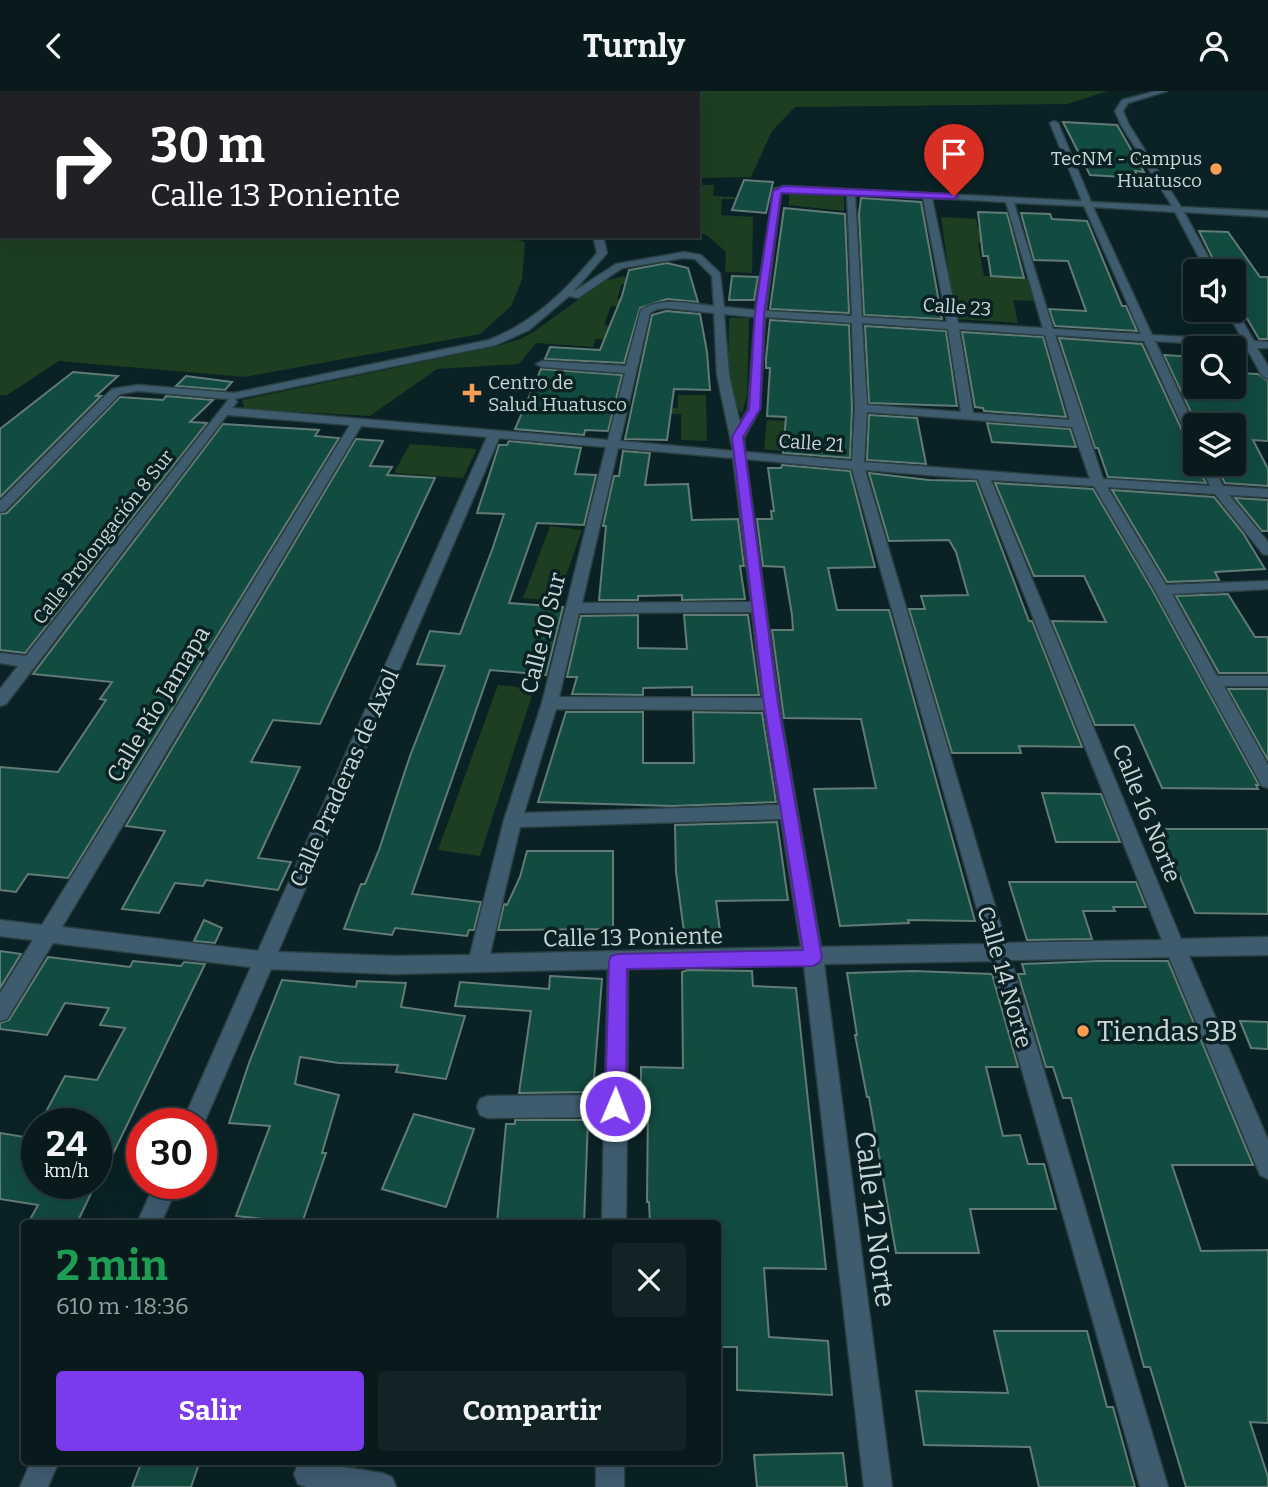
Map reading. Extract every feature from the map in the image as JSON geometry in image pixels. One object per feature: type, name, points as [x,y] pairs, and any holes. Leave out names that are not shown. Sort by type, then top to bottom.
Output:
[{"type":"street","points":[[1164,91],[1125,102],[1119,111],[1125,125],[1179,210],[1205,259]]},
{"type":"street","points":[[1054,123],[1087,203],[1183,414]]},
{"type":"street","points":[[738,437],[754,409],[760,314],[779,189],[1265,214],[1268,223]]},
{"type":"street","name":"Calle 14 Norte","points":[[851,191],[861,408],[859,466],[1154,1487]]},
{"type":"street","points":[[927,195],[953,325],[967,415]]},
{"type":"street","points":[[1009,199],[1077,424],[1097,481],[1162,590],[1268,781]]},
{"type":"street","points":[[0,508],[104,399],[116,390],[124,388],[234,396],[492,344],[516,336],[555,307],[602,253],[598,238]]},
{"type":"street","name":"Calle 12 Norte","points":[[555,307],[619,266],[684,255],[698,257],[717,275],[723,376],[738,437],[771,704],[813,958],[878,1487]]},
{"type":"street","name":"Calle 23","points":[[645,312],[659,305],[760,314],[1268,345]]},
{"type":"street","name":"Calle 10 Sur","points":[[478,964],[513,820],[550,703],[645,312]]},
{"type":"street","points":[[1237,322],[1268,376]]},
{"type":"street","points":[[542,364],[632,370]]},
{"type":"street","name":"Calle Prolongación 8 Sur","points":[[0,700],[226,411],[234,396]]},
{"type":"street","points":[[861,408],[1077,424]]},
{"type":"street","name":"Calle 21","points":[[226,411],[983,476],[1268,493]]},
{"type":"street","name":"Calle Río Jamapa","points":[[0,1012],[358,422]]},
{"type":"street","name":"Calle Praderas de Axol","points":[[200,1108],[495,433]]},
{"type":"street","name":"Calle 16 Norte","points":[[983,476],[1175,948],[1268,1167]]},
{"type":"street","points":[[1212,476],[1218,489],[1268,551]]},
{"type":"street","points":[[1162,590],[1268,586]]},
{"type":"street","points":[[573,608],[758,607]]},
{"type":"street","points":[[0,658],[30,662]]},
{"type":"street","points":[[1213,681],[1268,681]]},
{"type":"street","points":[[550,703],[771,704]]},
{"type":"street","points":[[513,820],[788,811]]},
{"type":"street","name":"Calle 13 Poniente","points":[[0,928],[265,960],[394,965],[813,958],[1268,946]]},
{"type":"street","points":[[614,1220],[618,962]]},
{"type":"street","points":[[488,1107],[615,1106]]},
{"type":"street","points":[[150,1220],[160,1199]]},
{"type":"street","points":[[34,1487],[43,1465]]},
{"type":"street","points":[[610,1465],[610,1487]]},
{"type":"street","points":[[308,1473],[382,1487]]},
{"type":"green space","points":[[700,91],[1108,91],[1067,104],[795,107],[772,131],[751,177],[700,178]]},
{"type":"green space","points":[[700,185],[714,185],[713,196],[754,198],[722,199],[721,215],[753,217],[752,273],[725,272],[726,252],[708,236],[700,233]]},
{"type":"green space","points":[[789,193],[844,195],[844,211],[789,205]]},
{"type":"green space","points":[[941,217],[976,219],[978,229],[1009,231],[1012,245],[978,243],[984,276],[1029,279],[1034,301],[1013,300],[1018,323],[955,319]]},
{"type":"green space","points":[[0,238],[512,238],[525,242],[522,280],[511,306],[480,334],[244,377],[59,361],[7,395],[0,395]]},
{"type":"green space","points":[[624,276],[629,282],[621,285],[617,299],[630,300],[630,307],[611,306],[604,325],[624,328],[621,339],[596,339],[593,347],[536,343],[519,364],[437,369],[370,416],[245,409],[242,400],[521,339],[604,281]]},
{"type":"green space","points":[[729,318],[749,318],[747,395],[742,414],[732,392],[730,380]]},
{"type":"green space","points":[[678,395],[706,395],[707,441],[681,440],[681,414],[634,413],[635,407],[678,408]]},
{"type":"green space","points":[[767,420],[786,421],[784,451],[764,449]]},
{"type":"green space","points":[[410,444],[477,449],[463,478],[394,473]]},
{"type":"green space","points":[[550,526],[582,530],[557,601],[523,598]]},
{"type":"green space","points":[[498,685],[534,689],[480,856],[438,850]]},
{"type":"building","points":[[1063,122],[1117,125],[1144,172],[1135,171],[1138,178],[1090,175]]},
{"type":"building","points":[[744,180],[773,182],[766,213],[732,210]]},
{"type":"building","points":[[861,198],[921,202],[942,319],[864,315],[859,214]]},
{"type":"building","points":[[784,208],[845,214],[849,313],[770,309]]},
{"type":"building","points":[[978,212],[1007,213],[1024,278],[991,276],[988,256],[983,256]]},
{"type":"building","points":[[1021,213],[1050,214],[1052,219],[1087,221],[1122,306],[1126,306],[1137,331],[1055,326],[1049,309],[1086,311],[1068,261],[1034,260]]},
{"type":"building","points":[[1199,231],[1228,232],[1260,277],[1268,277],[1268,339],[1259,339],[1246,317],[1246,259],[1213,259]]},
{"type":"building","points":[[667,263],[688,268],[698,302],[667,299],[640,308],[624,363],[545,359],[550,347],[600,350],[622,296],[629,270]]},
{"type":"building","points":[[732,276],[758,277],[754,300],[729,300]]},
{"type":"building","points":[[666,311],[700,314],[710,390],[674,389],[667,440],[625,439],[652,315]]},
{"type":"building","points":[[770,320],[849,325],[852,408],[850,458],[783,453],[786,417],[767,416],[770,368],[766,368],[766,358]]},
{"type":"building","points":[[865,326],[946,331],[957,406],[869,403]]},
{"type":"building","points":[[962,332],[1043,337],[1066,417],[984,411],[983,408],[975,407]]},
{"type":"building","points":[[1059,338],[1142,344],[1183,432],[1183,476],[1202,476],[1206,483],[1108,477],[1098,448],[1095,448]]},
{"type":"building","points":[[1164,355],[1183,356],[1183,395]]},
{"type":"building","points":[[541,369],[622,375],[608,431],[585,430],[584,435],[515,429]]},
{"type":"building","points":[[73,372],[118,376],[0,497],[0,429]]},
{"type":"building","points":[[1246,373],[1258,374],[1268,381],[1268,441],[1253,440],[1268,469],[1268,486],[1225,483],[1221,476],[1246,476],[1246,413],[1191,413],[1185,399],[1246,399]]},
{"type":"building","points":[[186,376],[232,382],[225,390],[176,386]]},
{"type":"building","points":[[166,396],[213,400],[190,422],[207,423],[25,653],[0,650],[0,514],[7,513],[120,397],[163,400]]},
{"type":"building","points":[[869,415],[917,418],[926,464],[867,460]]},
{"type":"building","points":[[987,423],[1070,429],[1076,447],[992,442]]},
{"type":"building","points":[[223,424],[319,430],[315,436],[339,438],[68,878],[28,874],[16,892],[0,890],[0,767],[58,772],[106,700],[100,699],[112,682],[33,674]]},
{"type":"building","points":[[356,439],[383,441],[370,466],[392,467],[387,475],[435,478],[320,724],[273,720],[251,762],[300,767],[258,858],[291,862],[278,890],[206,880],[203,886],[175,883],[159,913],[122,909],[165,831],[126,826]]},
{"type":"building","points":[[509,441],[581,448],[575,474],[596,475],[584,525],[537,523],[509,603],[563,607],[546,675],[490,670],[412,894],[481,902],[474,930],[469,930],[467,936],[395,928],[392,935],[344,929],[361,884],[365,884],[379,850],[410,756],[445,666],[417,664],[430,631],[460,634],[492,550],[504,514],[477,513],[499,445],[507,445]]},
{"type":"building","points":[[623,451],[650,453],[645,485],[688,484],[692,520],[738,519],[744,566],[740,566],[745,599],[682,600],[682,595],[638,596],[638,600],[599,600],[606,526],[603,526],[614,476],[619,476]]},
{"type":"building","points":[[782,465],[850,471],[875,567],[828,568],[837,610],[889,610],[975,921],[908,920],[909,923],[840,926],[814,789],[876,788],[861,719],[784,718],[772,630],[793,630],[792,615],[784,567],[763,566],[757,519],[772,519],[771,511],[774,511],[768,468],[781,468]]},
{"type":"building","points":[[869,473],[929,480],[976,481],[1029,621],[1032,621],[1082,747],[1019,746],[1021,753],[952,753],[909,609],[925,609],[921,596],[968,595],[956,552],[949,540],[889,541]]},
{"type":"building","points":[[995,483],[1093,489],[1153,591],[1259,785],[1256,785],[1258,789],[1162,788],[1134,725],[1095,725],[1052,621],[1106,622],[1084,576],[1034,576]]},
{"type":"building","points":[[1112,490],[1214,497],[1243,533],[1265,569],[1215,572],[1219,580],[1167,582]]},
{"type":"building","points":[[1235,498],[1268,500],[1268,531],[1262,531]]},
{"type":"building","points":[[1228,594],[1255,637],[1268,637],[1268,673],[1219,673],[1176,596]]},
{"type":"building","points":[[638,615],[638,648],[687,649],[684,615],[748,615],[759,695],[692,695],[692,687],[643,688],[643,695],[572,694],[577,677],[567,677],[581,616]]},
{"type":"building","points":[[1228,689],[1268,689],[1268,760]]},
{"type":"building","points":[[566,712],[643,712],[643,763],[694,763],[693,712],[762,713],[776,802],[673,806],[538,802]]},
{"type":"building","points":[[1042,793],[1101,794],[1120,842],[1056,842]]},
{"type":"building","points":[[777,822],[788,900],[716,901],[720,931],[684,932],[676,872],[675,825]]},
{"type":"building","points":[[1146,829],[1268,829],[1268,914],[1195,913],[1174,863],[1162,868]]},
{"type":"building","points":[[527,851],[613,851],[613,929],[498,930],[504,904],[507,905],[520,877]]},
{"type":"building","points":[[1009,882],[1136,882],[1146,907],[1083,911],[1092,939],[1027,940]]},
{"type":"building","points":[[204,920],[222,928],[215,943],[194,941]]},
{"type":"building","points":[[0,951],[21,954],[0,988]]},
{"type":"building","points":[[48,957],[130,967],[133,961],[181,966],[184,962],[205,964],[135,1108],[126,1108],[126,1127],[112,1156],[112,1108],[48,1108],[65,1076],[97,1080],[125,1028],[100,1025],[109,1008],[65,1003],[47,1035],[0,1029],[0,1023],[9,1020]]},
{"type":"building","points":[[1168,961],[1253,1165],[1172,1165],[1201,1251],[1268,1250],[1268,1423],[1250,1422],[1268,1477],[1268,1487],[1186,1487],[1150,1367],[1144,1367],[1071,1098],[1063,1098],[1053,1067],[1046,1067],[1018,974],[1025,974],[1022,964]]},
{"type":"building","points":[[752,971],[753,986],[796,988],[826,1269],[764,1268],[769,1337],[828,1341],[832,1395],[737,1390],[737,1347],[721,1347],[721,1220],[650,1220],[647,1202],[648,1102],[641,1102],[641,1067],[683,1068],[682,972]]},
{"type":"building","points":[[914,971],[992,974],[1018,1067],[986,1067],[1003,1136],[1020,1135],[1028,1164],[1044,1164],[1056,1209],[970,1209],[979,1253],[896,1253],[869,1097],[855,1035],[847,973]]},
{"type":"building","points":[[550,976],[602,979],[593,1092],[519,1093],[531,1011],[455,1006],[460,982],[549,989]]},
{"type":"building","points":[[282,980],[356,987],[357,981],[406,983],[401,1007],[465,1016],[446,1079],[396,1072],[398,1065],[339,1063],[300,1057],[295,1084],[339,1095],[322,1153],[326,1153],[303,1220],[236,1216],[270,1126],[229,1123]]},
{"type":"building","points":[[1240,1021],[1268,1022],[1268,1049],[1251,1048]]},
{"type":"building","points":[[414,1114],[474,1129],[446,1207],[382,1189]]},
{"type":"building","points":[[515,1120],[588,1120],[584,1220],[497,1220],[506,1124],[515,1124]]},
{"type":"building","points":[[0,1133],[21,1136],[21,1199],[88,1199],[78,1220],[30,1220],[38,1205],[0,1199]]},
{"type":"building","points":[[994,1331],[1087,1331],[1107,1407],[1113,1407],[1135,1487],[1039,1487],[1030,1447],[924,1445],[916,1391],[1008,1393]]},
{"type":"building","points":[[843,1453],[847,1487],[757,1487],[754,1455]]},
{"type":"building","points":[[140,1465],[199,1465],[191,1487],[132,1487]]},
{"type":"place","name":"TecNM - Campus Huatusco","points":[[1216,169]]},
{"type":"place","name":"Centro de Salud Huatusco","points":[[472,393]]},
{"type":"place","name":"Tiendas 3B","points":[[1083,1031]]},
{"type":"route","points":[[615,1106],[618,962],[813,958],[771,704],[738,437],[754,409],[760,314],[777,191],[784,189],[954,196]]}]
